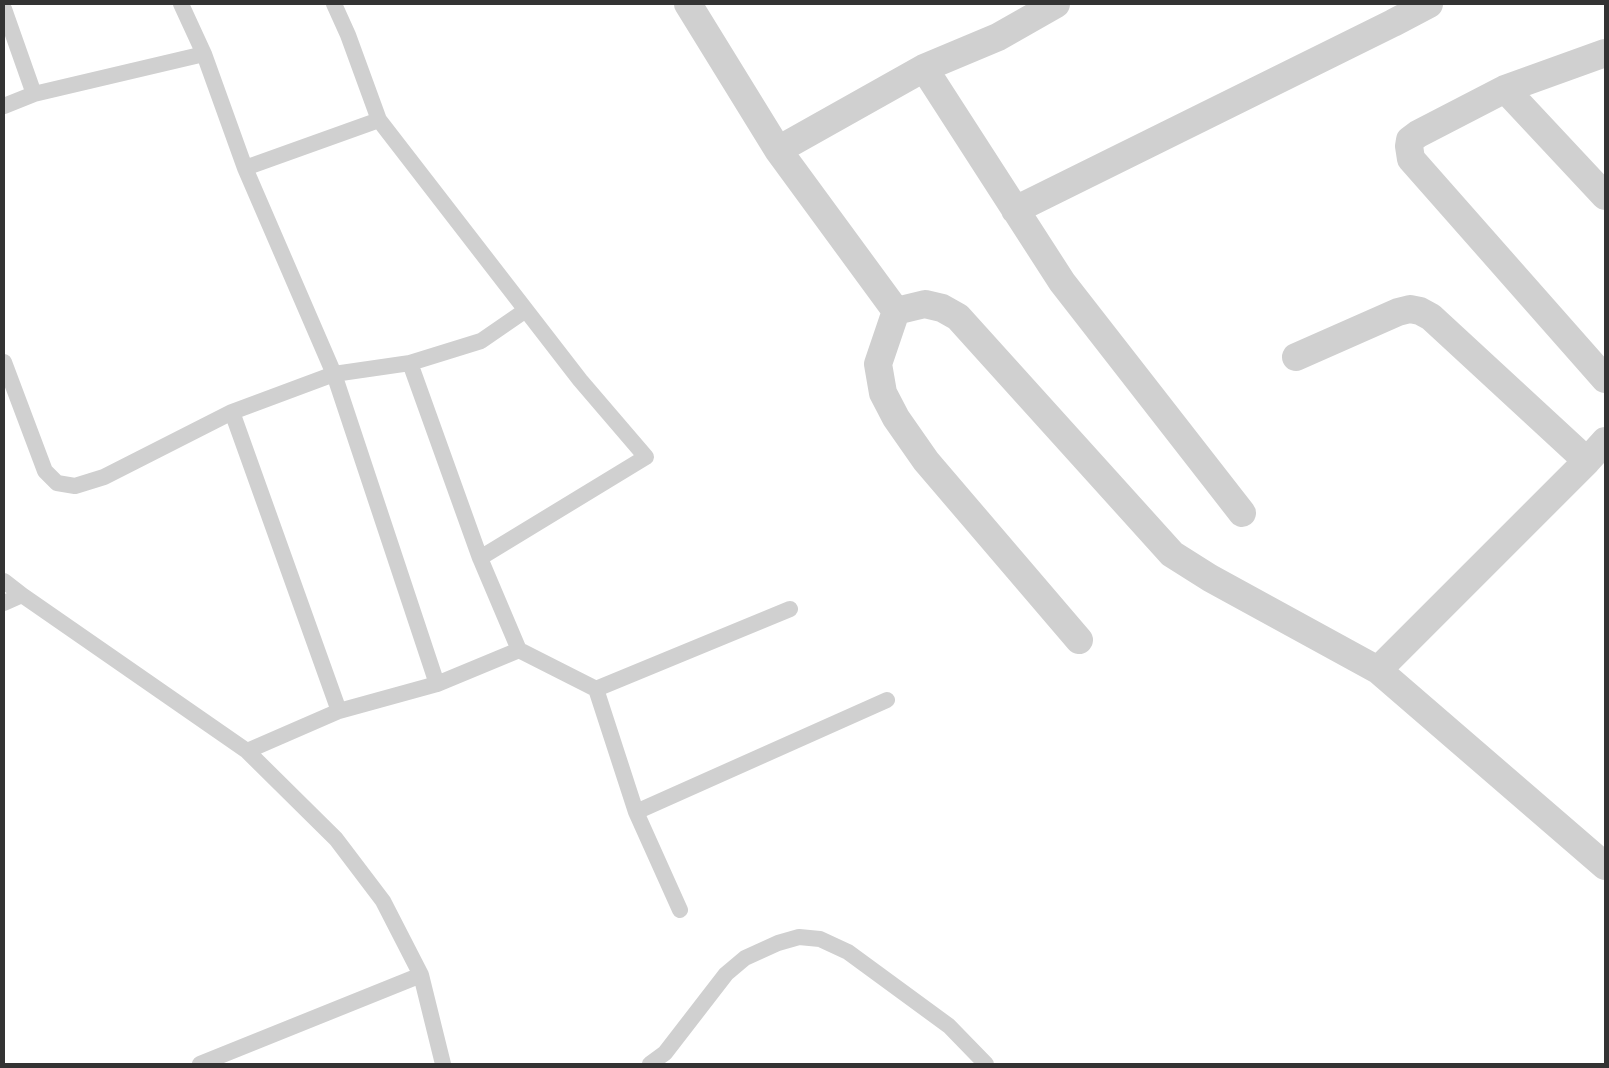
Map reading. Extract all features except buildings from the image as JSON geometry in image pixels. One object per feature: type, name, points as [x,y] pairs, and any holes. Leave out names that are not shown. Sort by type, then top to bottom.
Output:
[{"type":"street","points":[[691,4],[778,150],[896,311]]},
{"type":"street","points":[[778,150],[924,68],[998,37],[1056,4]]},
{"type":"street","points":[[1015,210],[1429,4]]},
{"type":"street","points":[[1605,53],[1505,89],[1418,134],[1410,140],[1409,146],[1411,159],[1605,379]]},
{"type":"street","points":[[924,68],[1062,282],[1242,513]]},
{"type":"street","points":[[1505,89],[1605,196]]},
{"type":"street","points":[[896,311],[925,304],[942,308],[958,317],[1172,554],[1210,578],[1378,670],[1605,866]]},
{"type":"street","points":[[1296,357],[1398,312],[1410,309],[1420,311],[1431,317],[1587,461]]},
{"type":"street","points":[[896,311],[878,364],[882,393],[896,418],[926,461],[1079,640]]},
{"type":"street","points":[[1378,670],[1605,441]]},
{"type":"lane","points":[[181,4],[204,54],[246,168],[334,374],[437,684]]},
{"type":"lane","points":[[334,4],[348,35],[379,120],[580,380],[646,457],[480,558]]},
{"type":"lane","points":[[4,9],[34,94]]},
{"type":"lane","points":[[4,106],[34,94],[204,54]]},
{"type":"lane","points":[[246,168],[379,120]]},
{"type":"lane","points":[[4,362],[45,471],[57,483],[75,486],[104,476],[232,412],[334,374],[410,363],[481,341],[526,310]]},
{"type":"lane","points":[[410,363],[480,558],[518,650],[596,689],[636,812],[680,910]]},
{"type":"lane","points":[[232,412],[340,711]]},
{"type":"lane","points":[[4,581],[247,751],[336,839],[383,901],[421,976],[443,1064]]},
{"type":"lane","points":[[4,603],[22,595]]},
{"type":"lane","points":[[596,689],[790,610]]},
{"type":"lane","points":[[247,751],[340,711],[437,684],[518,650]]},
{"type":"lane","points":[[636,812],[887,700]]},
{"type":"lane","points":[[650,1064],[665,1053],[726,974],[745,958],[778,942],[799,937],[820,939],[848,952],[949,1026],[986,1064]]},
{"type":"lane","points":[[200,1064],[421,976]]}]
